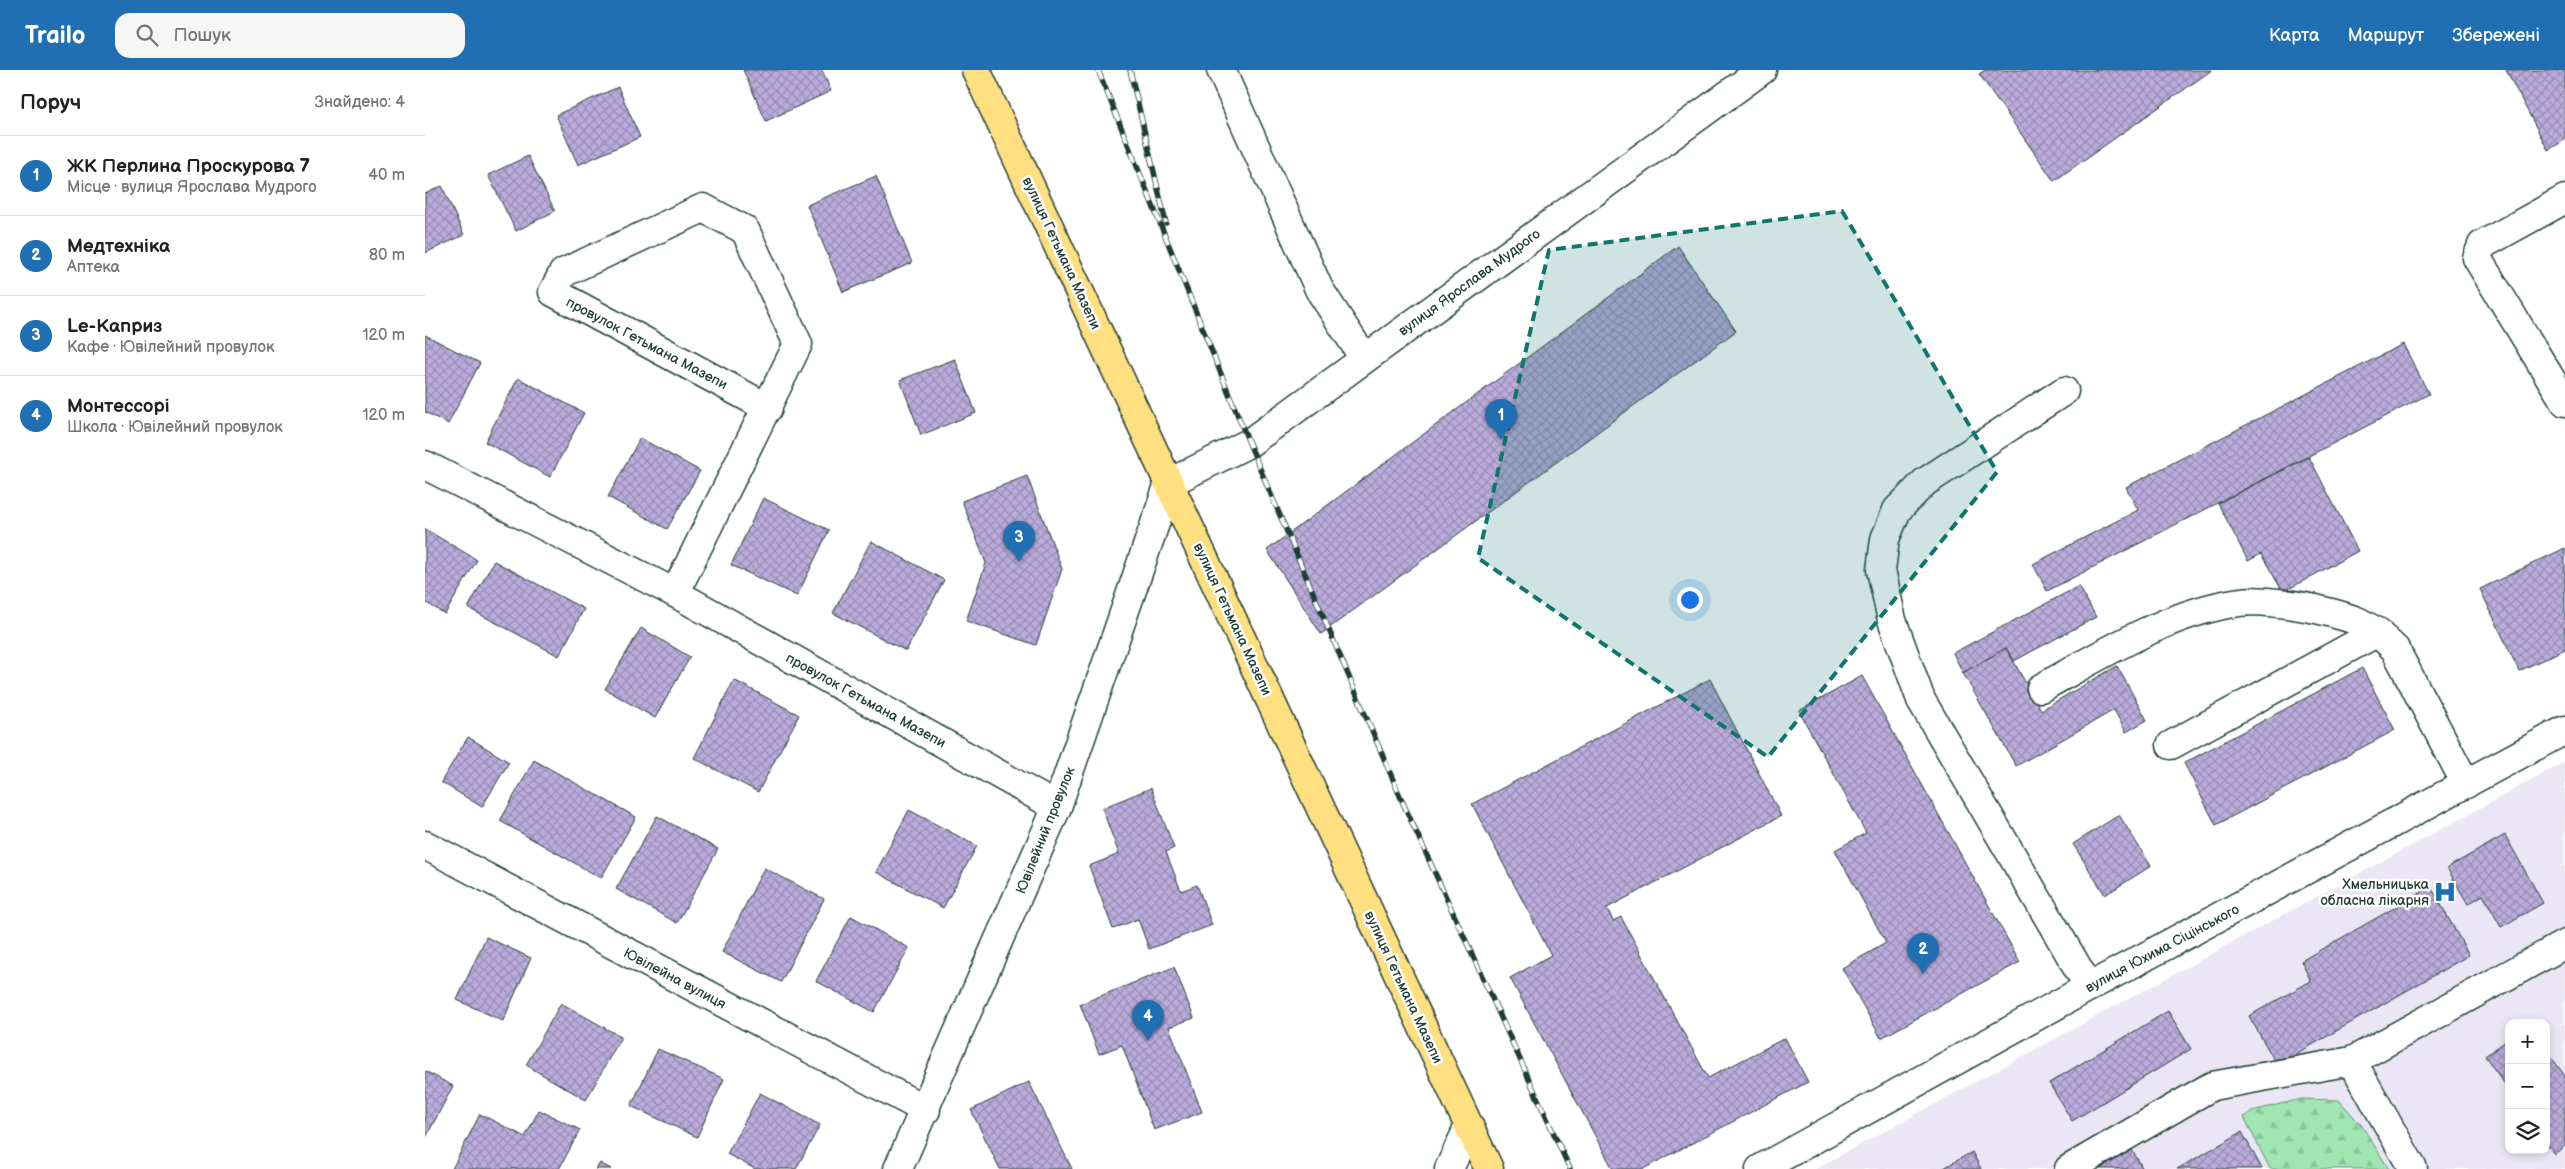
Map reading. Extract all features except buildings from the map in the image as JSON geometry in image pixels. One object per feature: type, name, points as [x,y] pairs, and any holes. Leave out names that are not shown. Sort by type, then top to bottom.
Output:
[{"type":"main road","name":"вулиця Гетьмана Мазепи","points":[[976,70],[1489,1169]]},
{"type":"street","points":[[1221,70],[1319,288],[1364,358]]},
{"type":"street","name":"вулиця Ярослава Мудрого","points":[[1169,483],[1249,443],[1762,70]]},
{"type":"street","points":[[2565,199],[2482,245],[2477,258],[2565,402]]},
{"type":"street","name":"провулок Гетьмана Мазепи","points":[[675,593],[768,408],[798,344],[745,230],[703,208],[563,273],[553,292],[768,408]]},
{"type":"street","points":[[2064,391],[1925,482],[1897,510],[1885,539],[1881,570],[1892,620],[1921,700],[2089,987]]},
{"type":"street","name":"провулок Гетьмана Мазепи","points":[[425,465],[675,593],[1057,807]]},
{"type":"street","name":"Ювілейний провулок","points":[[898,1169],[926,1110],[1057,807],[1169,483]]},
{"type":"street","points":[[2041,688],[2106,652],[2169,623],[2204,610],[2242,602],[2301,606],[2355,618],[2378,632],[2395,650],[2466,784]]},
{"type":"street","points":[[2171,745],[2378,632]]},
{"type":"street","name":"вулиця Юхима Сіцінського","points":[[1760,1169],[2089,987],[2565,730]]},
{"type":"street","name":"Ювілейна вулиця","points":[[425,845],[926,1110]]},
{"type":"street","points":[[2069,1169],[2212,1086],[2352,1061],[2565,944]]},
{"type":"street","points":[[2352,1061],[2413,1169]]},
{"type":"street","points":[[1449,1169],[1469,1126]]},
{"type":"highlighted area","points":[[1842,211],[1997,472],[1768,757],[1478,558],[1549,250]]},
{"type":"shaded area","name":"Хмельницька обласна лікарня","points":[[2565,762],[2565,1169],[1815,1169]]},
{"type":"green space","points":[[2301,1099],[2339,1100],[2362,1126],[2389,1169],[2270,1169],[2244,1117],[2252,1111]]},
{"type":"railway","points":[[1098,70],[1249,443],[1403,803],[1570,1169]]},
{"type":"railway","points":[[1130,70],[1166,223]]},
{"type":"place","name":"ЖК Перлина Проскурова 7","points":[[1501,440]]},
{"type":"place","name":"Le-Каприз","points":[[1019,562]]},
{"type":"place","name":"Хмельницька обласна лікарня","points":[[2445,892]]},
{"type":"place","name":"Медтехніка","points":[[1923,974]]},
{"type":"place","name":"Монтессорі","points":[[1148,1041]]}]
